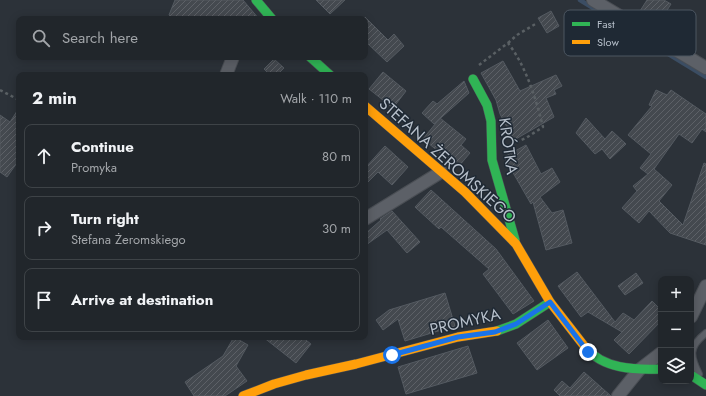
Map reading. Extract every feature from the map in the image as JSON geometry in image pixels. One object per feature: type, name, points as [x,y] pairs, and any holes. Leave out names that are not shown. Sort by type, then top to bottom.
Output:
[{"type":"street","points":[[256,0],[269,16]]},
{"type":"street","points":[[594,0],[610,10]]},
{"type":"street","points":[[686,56],[706,68]]},
{"type":"street","points":[[227,72],[232,60]]},
{"type":"street","points":[[313,60],[327,72]]},
{"type":"street","name":"KRÓTKA","points":[[473,79],[487,105],[491,121],[492,160],[516,244]]},
{"type":"street","name":"STEFANA ŻEROMSKIEGO","points":[[368,109],[465,192],[516,244],[550,302],[580,343],[593,356],[607,363],[639,370],[658,369]]},
{"type":"street","points":[[368,217],[441,172]]},
{"type":"street","points":[[693,312],[706,286]]},
{"type":"street","name":"PROMYKA","points":[[243,396],[274,384],[306,375],[356,364],[458,337],[495,332],[516,324],[550,302]]},
{"type":"street","points":[[618,396],[639,370],[658,355]]},
{"type":"street","points":[[694,377],[705,383]]},
{"type":"lane","points":[[705,383],[692,360],[692,352],[695,344],[706,333]]},
{"type":"path","points":[[473,79],[476,67],[517,35],[538,23]]},
{"type":"path","points":[[492,153],[526,138],[543,127],[539,108],[527,79],[508,43]]},
{"type":"path","points":[[0,90],[16,98]]},
{"type":"building","points":[[175,0],[243,0],[256,16],[170,16],[169,15]]},
{"type":"building","points":[[316,0],[345,0],[330,14]]},
{"type":"building","points":[[647,0],[664,0],[671,4],[667,10],[641,10]]},
{"type":"building","points":[[551,11],[559,26],[547,33],[538,18]]},
{"type":"building","points":[[368,20],[388,40],[394,34],[404,46],[387,62],[368,44]]},
{"type":"building","points":[[273,60],[275,60],[284,68],[280,72],[267,72],[264,69]]},
{"type":"building","points":[[503,61],[520,91],[556,75],[562,86],[554,90],[556,94],[546,98],[554,117],[514,140],[500,114],[496,100],[481,73]]},
{"type":"building","points":[[383,72],[406,91],[393,108],[369,89]]},
{"type":"building","points":[[464,81],[469,93],[434,124],[422,113],[433,101],[437,104]]},
{"type":"building","points":[[656,90],[667,95],[671,90],[706,114],[706,132],[702,129],[692,143],[679,134],[654,169],[672,185],[659,201],[683,225],[704,163],[706,164],[706,245],[670,233],[649,211],[639,223],[622,208],[637,191],[633,186],[648,174],[640,168],[651,154],[628,135],[652,106],[649,105]]},
{"type":"building","points":[[16,113],[16,164],[7,177],[0,172],[0,115],[10,122]]},
{"type":"building","points":[[440,118],[466,139],[461,145],[470,153],[459,166],[450,158],[449,160],[423,139]]},
{"type":"building","points":[[586,118],[605,139],[612,131],[626,144],[610,159],[602,149],[595,154],[576,133]]},
{"type":"building","points":[[526,145],[541,174],[552,168],[560,182],[540,197],[552,213],[563,210],[572,243],[546,250],[533,202],[531,204],[504,157]]},
{"type":"building","points":[[385,146],[408,167],[392,185],[378,172],[368,182],[368,165]]},
{"type":"building","points":[[431,190],[496,249],[534,301],[513,314],[483,274],[489,269],[441,227],[439,229],[415,207]]},
{"type":"building","points":[[392,211],[420,242],[407,253],[387,230],[368,244],[368,231],[381,220],[380,219]]},
{"type":"building","points":[[577,272],[615,322],[623,313],[634,320],[652,301],[658,307],[658,324],[629,354],[614,340],[622,332],[588,312],[581,317],[558,286]]},
{"type":"building","points":[[636,273],[643,283],[625,295],[618,286]]},
{"type":"building","points":[[445,293],[455,326],[405,341],[398,319],[383,330],[376,320],[389,310]]},
{"type":"building","points":[[548,320],[568,348],[537,370],[517,343]]},
{"type":"building","points":[[232,340],[239,340],[248,345],[236,366],[247,381],[225,396],[194,396],[185,382],[223,356]]},
{"type":"building","points":[[267,340],[306,340],[311,344],[296,363]]},
{"type":"building","points":[[468,346],[477,373],[406,394],[398,367]]},
{"type":"building","points":[[584,372],[611,396],[560,396],[554,390],[562,381],[570,388]]},
{"type":"waterway","points":[[580,0],[596,10]]},
{"type":"waterway","points":[[672,56],[706,77]]},
{"type":"traffic: fast","points":[[256,0],[269,16]]},
{"type":"traffic: fast","points":[[313,60],[327,72]]},
{"type":"traffic: fast","points":[[473,79],[487,105],[491,121],[492,160],[515,240]]},
{"type":"traffic: fast","points":[[497,331],[516,324],[550,302]]},
{"type":"traffic: fast","points":[[585,347],[592,354],[610,364],[620,367],[658,369]]},
{"type":"traffic: fast","points":[[694,377],[706,385]]},
{"type":"traffic: slow","points":[[368,109],[465,192],[516,244],[550,302],[585,347]]},
{"type":"traffic: slow","points":[[243,396],[274,384],[306,375],[356,364],[458,337],[497,331]]},
{"type":"route","points":[[392,355],[458,337],[495,332],[516,324],[550,302],[588,352]]}]
